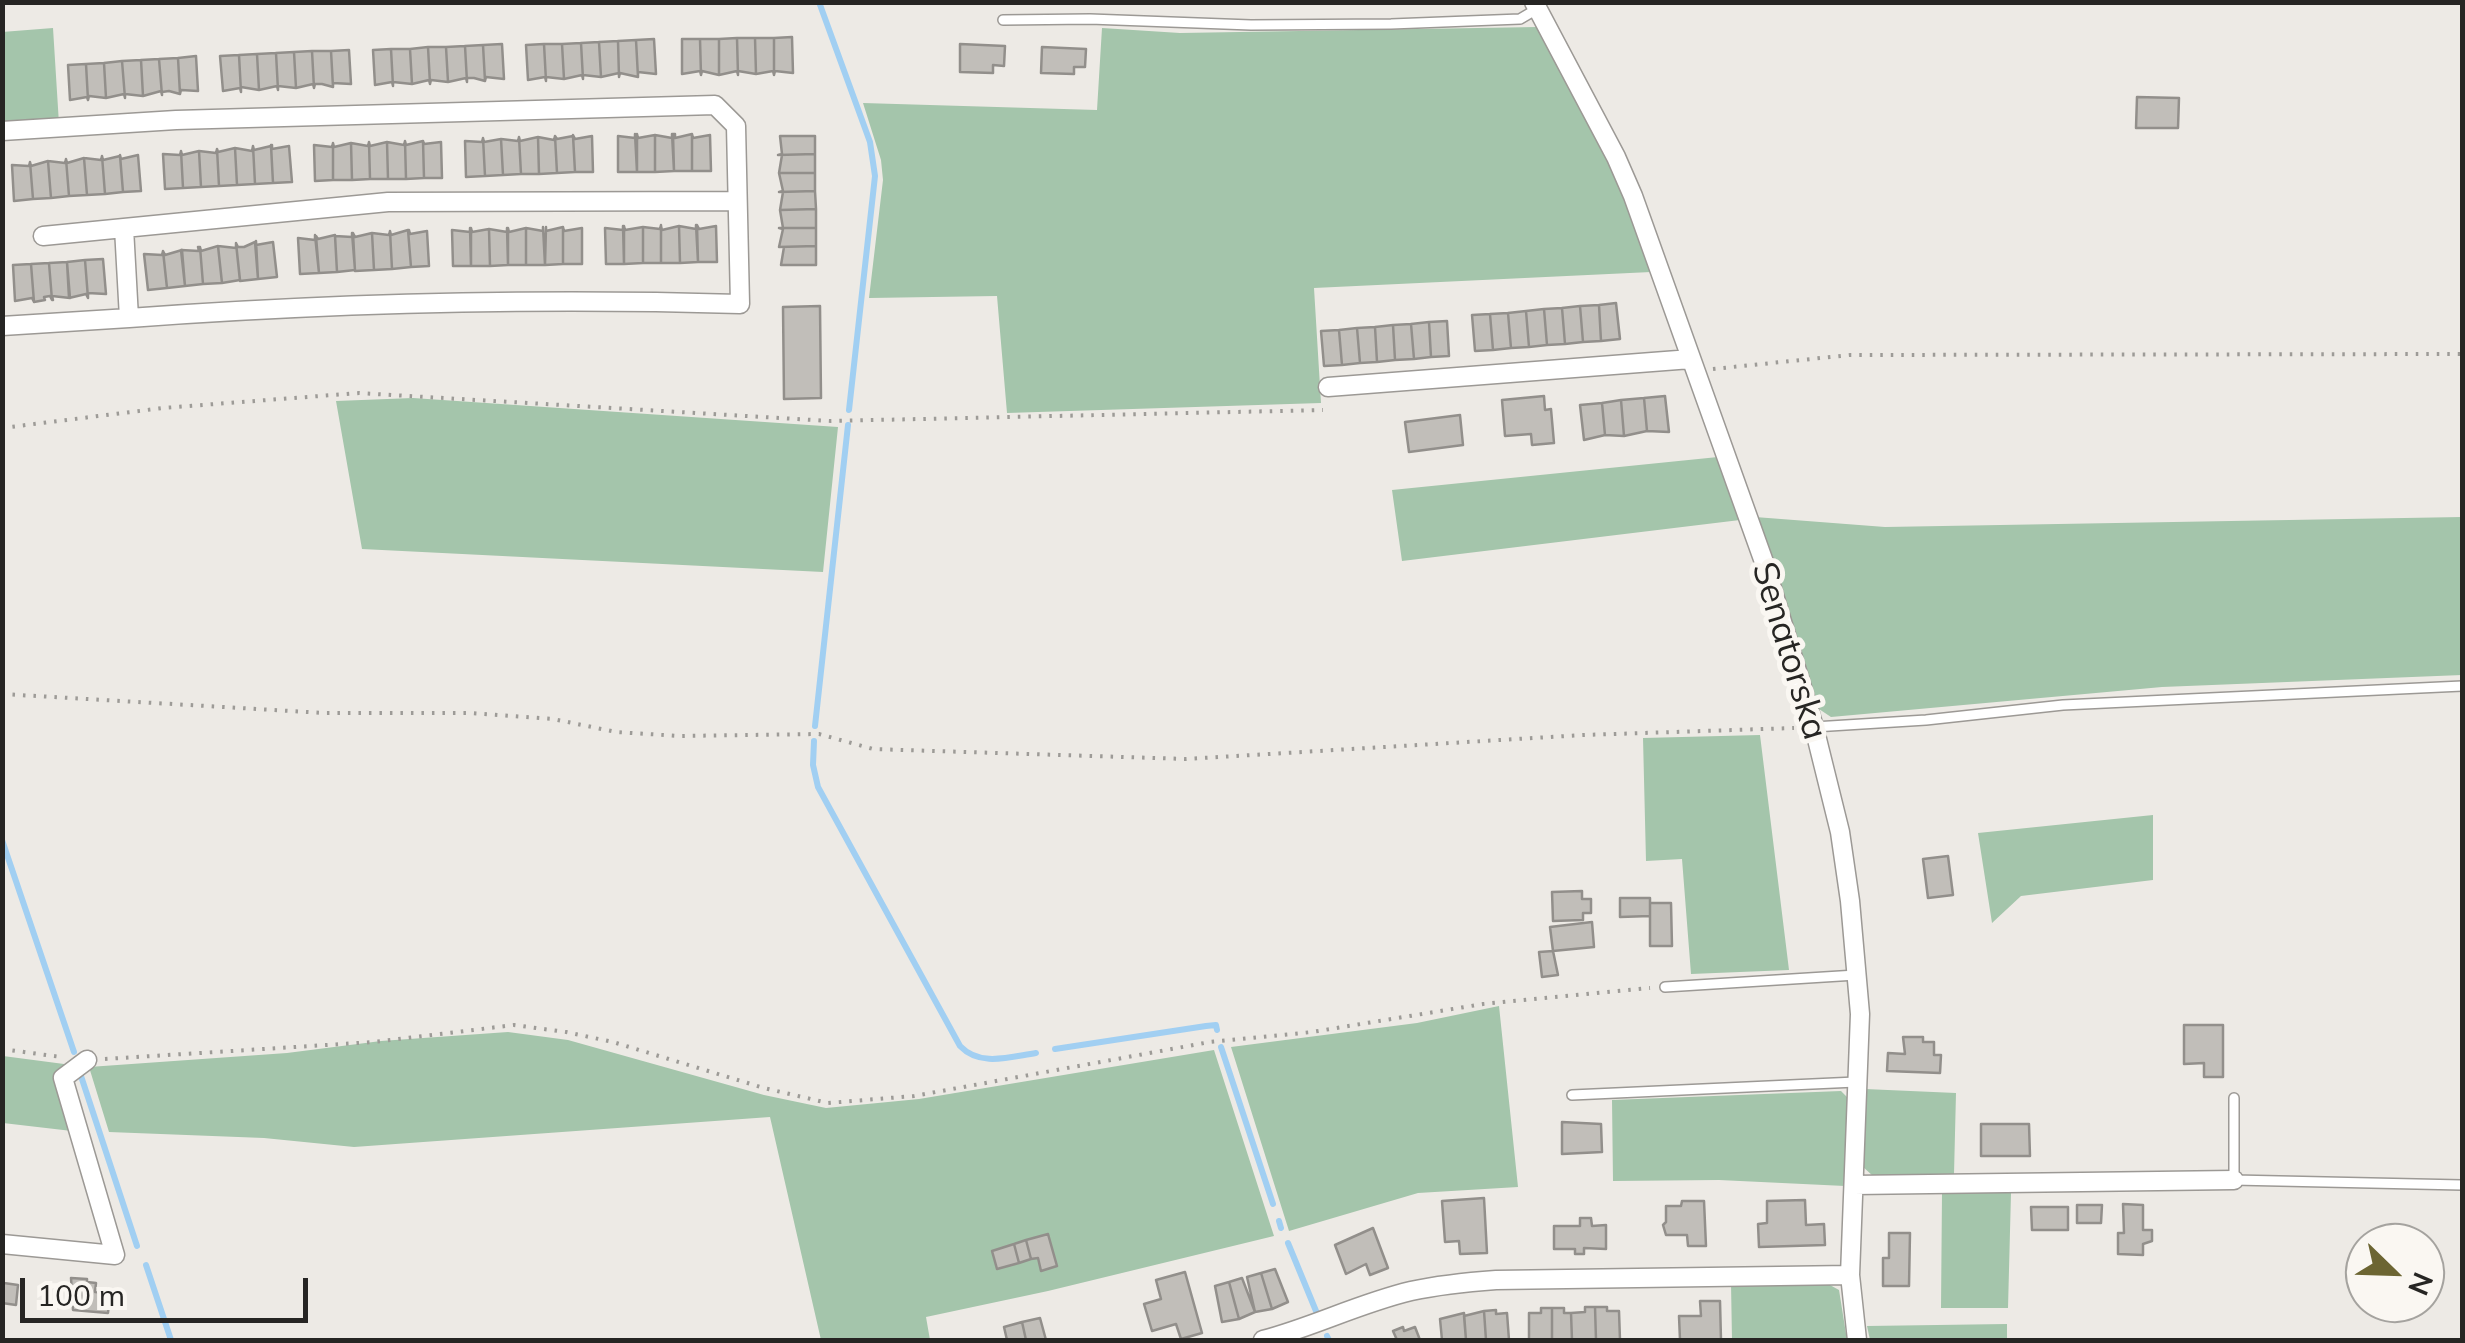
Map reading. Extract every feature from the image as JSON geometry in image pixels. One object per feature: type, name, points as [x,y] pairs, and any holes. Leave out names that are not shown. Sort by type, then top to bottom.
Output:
[{"type":"street","name":"Senatorska","points":[[1535,6],[1616,157],[1693,365],[1764,562],[1814,727],[1840,832],[1858,975],[1850,1274],[1857,1340]]},
{"type":"street","points":[[2,131],[176,120],[715,105],[736,126],[740,304],[583,299],[301,305],[2,326]]},
{"type":"street","points":[[44,236],[388,202],[737,202]]},
{"type":"street","points":[[124,228],[129,318]]},
{"type":"street","points":[[1328,387],[1693,365]]},
{"type":"street","points":[[2,1244],[115,1255],[63,1078],[87,1060]]},
{"type":"street","points":[[1854,1184],[2234,1180]]},
{"type":"street","points":[[1262,1340],[1410,1292],[1445,1285],[1624,1276],[1850,1274]]},
{"type":"lane","points":[[1003,20],[1390,24],[1520,19],[1535,6]]},
{"type":"lane","points":[[1814,727],[2063,705],[2462,686]]},
{"type":"lane","points":[[1665,988],[1858,975]]},
{"type":"lane","points":[[1572,1095],[1858,1082]]},
{"type":"lane","points":[[2234,1098],[2234,1180],[2462,1186]]},
{"type":"path","points":[[1693,365],[1850,355],[2462,354]]},
{"type":"path","points":[[2,428],[163,408],[358,393],[855,420],[1323,410]]},
{"type":"path","points":[[2,694],[325,713],[471,712],[663,735],[819,734],[874,749],[1186,759],[1583,735],[1814,727]]},
{"type":"path","points":[[2,1049],[87,1060],[374,1042],[514,1025],[612,1042],[764,1088],[828,1102],[914,1096],[1210,1042],[1312,1032],[1482,1004],[1665,988]]},
{"type":"green space","points":[[1537,27],[1621,185],[1651,272],[1314,288],[1321,403],[1007,413],[997,296],[869,298],[883,180],[881,160],[863,103],[1097,110],[1102,28],[1180,33]]},
{"type":"green space","points":[[53,28],[59,124],[3,126],[2,32]]},
{"type":"green space","points":[[413,398],[838,427],[823,572],[362,549],[336,401]]},
{"type":"green space","points":[[1718,457],[1740,520],[1402,561],[1392,490]]},
{"type":"green space","points":[[1755,517],[1885,527],[2462,517],[2462,675],[2162,687],[1831,717],[1813,705]]},
{"type":"green space","points":[[1760,735],[1789,970],[1691,974],[1682,859],[1646,861],[1643,738]]},
{"type":"green space","points":[[2153,815],[2153,880],[2021,896],[1992,923],[1978,833]]},
{"type":"green space","points":[[1499,1006],[1518,1187],[1418,1193],[1289,1231],[1231,1047],[1417,1023]]},
{"type":"green space","points":[[508,1032],[568,1040],[764,1095],[826,1108],[919,1099],[1214,1050],[1274,1236],[926,1317],[930,1340],[821,1340],[770,1117],[354,1147],[264,1138],[109,1132],[89,1067]]},
{"type":"green space","points":[[3,1056],[64,1064],[89,1133],[3,1123]]},
{"type":"green space","points":[[1865,1089],[1956,1093],[1954,1174],[1873,1176],[1862,1166]]},
{"type":"green space","points":[[1841,1091],[1851,1101],[1845,1186],[1719,1180],[1613,1181],[1612,1100]]},
{"type":"green space","points":[[1942,1193],[2011,1193],[2008,1308],[1941,1308]]},
{"type":"green space","points":[[1731,1283],[1828,1284],[1839,1290],[1847,1340],[1732,1340]]},
{"type":"green space","points":[[2007,1324],[2007,1340],[1870,1340],[1867,1326]]},
{"type":"building","points":[[792,37],[793,73],[775,71],[774,75],[774,38]]},
{"type":"building","points":[[737,38],[738,75],[737,71],[719,75],[719,39]]},
{"type":"building","points":[[737,38],[755,38],[756,74],[738,71],[738,75]]},
{"type":"building","points":[[755,38],[774,38],[774,75],[773,71],[756,74]]},
{"type":"building","points":[[654,39],[656,74],[638,72],[638,77],[636,40]]},
{"type":"building","points":[[682,39],[700,39],[701,75],[700,71],[682,74]]},
{"type":"building","points":[[700,39],[719,39],[719,75],[702,71],[701,75]]},
{"type":"building","points":[[636,40],[638,77],[620,73],[619,77],[618,41]]},
{"type":"building","points":[[618,41],[619,73],[601,77],[599,42]]},
{"type":"building","points":[[599,42],[601,77],[583,75],[583,79],[581,43]]},
{"type":"building","points":[[581,43],[583,79],[582,75],[564,79],[562,44]]},
{"type":"building","points":[[502,44],[504,79],[486,77],[485,81],[483,45]]},
{"type":"building","points":[[544,44],[546,81],[545,77],[528,80],[526,45]]},
{"type":"building","points":[[544,44],[562,44],[564,79],[546,77],[546,81]]},
{"type":"building","points":[[960,44],[1005,46],[1004,66],[993,65],[993,73],[960,72]]},
{"type":"building","points":[[483,45],[485,81],[467,78],[467,82],[465,46]]},
{"type":"building","points":[[465,46],[467,82],[466,78],[448,82],[446,47]]},
{"type":"building","points":[[428,47],[446,47],[448,82],[431,80],[430,84]]},
{"type":"building","points":[[428,47],[430,84],[429,80],[412,84],[410,49]]},
{"type":"building","points":[[1042,47],[1086,49],[1085,67],[1074,67],[1074,74],[1041,73]]},
{"type":"building","points":[[391,49],[410,49],[412,84],[393,82],[393,86]]},
{"type":"building","points":[[391,49],[393,86],[392,82],[375,85],[373,50]]},
{"type":"building","points":[[349,50],[351,84],[333,83],[333,87],[331,51]]},
{"type":"building","points":[[312,51],[314,88],[313,84],[296,88],[294,52]]},
{"type":"building","points":[[312,51],[331,51],[333,87],[315,84],[314,88]]},
{"type":"building","points":[[294,52],[296,88],[278,86],[278,90],[276,53]]},
{"type":"building","points":[[276,53],[278,90],[277,86],[259,90],[257,54]]},
{"type":"building","points":[[257,54],[259,90],[241,87],[241,92],[239,55]]},
{"type":"building","points":[[239,55],[241,92],[240,88],[223,91],[220,56]]},
{"type":"building","points":[[196,56],[198,91],[181,90],[180,94],[178,58]]},
{"type":"building","points":[[178,58],[180,94],[169,91],[162,95],[159,59]]},
{"type":"building","points":[[159,59],[162,95],[161,91],[143,96],[141,60]]},
{"type":"building","points":[[141,60],[143,96],[125,94],[125,98],[122,61]]},
{"type":"building","points":[[122,61],[125,98],[124,94],[106,98],[104,63]]},
{"type":"building","points":[[104,63],[106,98],[89,96],[88,100],[86,64]]},
{"type":"building","points":[[86,64],[88,100],[70,100],[68,65]]},
{"type":"building","points":[[2137,97],[2179,98],[2178,128],[2136,128]]},
{"type":"building","points":[[635,134],[637,172],[618,172],[618,136],[635,138]]},
{"type":"building","points":[[637,134],[638,138],[655,135],[655,172],[637,172]]},
{"type":"building","points":[[672,134],[674,171],[655,172],[655,135],[672,138]]},
{"type":"building","points":[[673,134],[675,138],[692,134],[692,171],[674,171]]},
{"type":"building","points":[[692,134],[693,138],[710,135],[711,171],[692,171]]},
{"type":"building","points":[[573,135],[575,139],[592,136],[593,172],[575,172]]},
{"type":"building","points":[[555,136],[557,173],[539,174],[538,137],[554,140]]},
{"type":"building","points":[[555,136],[573,136],[575,172],[557,173]]},
{"type":"building","points":[[780,136],[815,136],[815,154],[778,155],[782,154]]},
{"type":"building","points":[[519,137],[520,141],[538,137],[539,174],[521,174]]},
{"type":"building","points":[[519,137],[521,174],[503,175],[501,139],[518,141]]},
{"type":"building","points":[[483,138],[484,142],[501,139],[503,175],[485,176]]},
{"type":"building","points":[[483,138],[485,176],[466,177],[465,141],[482,142]]},
{"type":"building","points":[[405,141],[406,179],[388,179],[387,142],[404,145]]},
{"type":"building","points":[[405,141],[406,145],[423,141],[424,178],[406,179]]},
{"type":"building","points":[[423,141],[441,142],[442,178],[424,178]]},
{"type":"building","points":[[369,142],[370,146],[387,142],[388,179],[370,179]]},
{"type":"building","points":[[369,142],[370,179],[352,180],[351,143],[368,146]]},
{"type":"building","points":[[333,143],[334,147],[351,143],[352,180],[333,180]]},
{"type":"building","points":[[333,143],[333,180],[315,181],[314,145],[332,147]]},
{"type":"building","points":[[271,145],[272,149],[289,146],[292,182],[273,183]]},
{"type":"building","points":[[253,146],[255,184],[237,185],[235,148],[252,151]]},
{"type":"building","points":[[253,146],[254,150],[271,146],[273,183],[255,184]]},
{"type":"building","points":[[235,148],[237,185],[219,186],[217,149],[218,152]]},
{"type":"building","points":[[217,149],[219,186],[201,187],[199,151],[216,153]]},
{"type":"building","points":[[181,151],[182,155],[199,151],[201,187],[183,188]]},
{"type":"building","points":[[181,151],[183,188],[165,189],[163,154],[180,155]]},
{"type":"building","points":[[815,154],[815,173],[779,173],[782,155],[778,155]]},
{"type":"building","points":[[120,155],[121,159],[138,155],[141,191],[123,192]]},
{"type":"building","points":[[102,156],[103,160],[120,156],[123,192],[105,194]]},
{"type":"building","points":[[102,156],[105,194],[87,195],[84,158],[101,160]]},
{"type":"building","points":[[84,158],[87,195],[69,196],[66,159],[67,163]]},
{"type":"building","points":[[66,159],[69,196],[51,198],[48,161],[65,163]]},
{"type":"building","points":[[48,161],[51,198],[33,199],[30,162],[31,166]]},
{"type":"building","points":[[30,162],[33,199],[14,201],[12,165],[29,166]]},
{"type":"building","points":[[779,173],[815,173],[815,191],[779,192],[783,191]]},
{"type":"building","points":[[815,191],[816,209],[780,210],[783,192],[779,192]]},
{"type":"building","points":[[816,209],[816,228],[783,228],[780,210]]},
{"type":"building","points":[[661,225],[661,263],[643,263],[643,227],[660,229]]},
{"type":"building","points":[[696,225],[698,262],[680,263],[679,226],[696,229]]},
{"type":"building","points":[[697,225],[699,229],[716,226],[717,262],[698,262]]},
{"type":"building","points":[[623,226],[624,264],[606,264],[605,228],[623,230]]},
{"type":"building","points":[[624,226],[625,230],[643,227],[643,263],[624,264]]},
{"type":"building","points":[[661,226],[662,230],[679,226],[680,263],[661,263]]},
{"type":"building","points":[[543,227],[545,265],[526,265],[526,228],[543,231]]},
{"type":"building","points":[[546,227],[546,231],[563,227],[563,264],[545,265]]},
{"type":"building","points":[[563,227],[564,231],[582,228],[582,264],[563,264]]},
{"type":"building","points":[[470,228],[471,266],[453,266],[452,230],[470,232]]},
{"type":"building","points":[[471,228],[472,232],[489,229],[490,266],[471,266]]},
{"type":"building","points":[[507,228],[508,265],[490,266],[489,229],[507,232]]},
{"type":"building","points":[[508,228],[509,232],[526,228],[526,265],[508,265]]},
{"type":"building","points":[[779,228],[816,228],[816,246],[779,247],[783,229]]},
{"type":"building","points":[[408,230],[411,267],[392,269],[390,231],[391,235]]},
{"type":"building","points":[[408,230],[410,234],[427,231],[429,266],[411,267]]},
{"type":"building","points":[[390,231],[392,269],[374,270],[372,233],[389,235]]},
{"type":"building","points":[[352,233],[355,270],[337,272],[335,236],[352,237]]},
{"type":"building","points":[[353,233],[355,237],[372,233],[374,270],[355,271]]},
{"type":"building","points":[[315,235],[319,273],[300,274],[298,238],[315,240]]},
{"type":"building","points":[[335,235],[337,272],[319,273],[316,236],[318,239]]},
{"type":"building","points":[[255,242],[258,279],[240,281],[236,243],[244,247]]},
{"type":"building","points":[[273,242],[277,277],[258,279],[256,245]]},
{"type":"building","points":[[236,243],[240,280],[222,283],[218,246],[236,248]]},
{"type":"building","points":[[218,246],[222,283],[203,284],[200,247],[201,251]]},
{"type":"building","points":[[816,246],[816,265],[781,265],[784,247],[779,247]]},
{"type":"building","points":[[200,247],[203,284],[185,286],[181,250],[199,251]]},
{"type":"building","points":[[182,250],[185,286],[167,288],[163,251],[165,255]]},
{"type":"building","points":[[163,251],[167,288],[148,290],[144,254],[162,255]]},
{"type":"building","points":[[103,259],[106,294],[88,293],[88,298],[85,260]]},
{"type":"building","points":[[85,260],[88,298],[86,294],[69,298],[67,262]]},
{"type":"building","points":[[67,262],[70,298],[52,296],[52,300],[49,263]]},
{"type":"building","points":[[49,263],[52,300],[50,296],[34,302],[31,264]]},
{"type":"building","points":[[31,264],[34,302],[32,298],[15,301],[13,265]]},
{"type":"building","points":[[1616,303],[1620,339],[1601,341],[1599,305]]},
{"type":"building","points":[[1599,305],[1601,341],[1583,342],[1580,306]]},
{"type":"building","points":[[820,306],[821,398],[784,399],[783,307]]},
{"type":"building","points":[[1580,306],[1583,342],[1565,344],[1562,308]]},
{"type":"building","points":[[1562,308],[1565,344],[1547,345],[1544,309]]},
{"type":"building","points":[[1544,309],[1547,345],[1529,347],[1526,311]]},
{"type":"building","points":[[1526,311],[1529,347],[1511,348],[1508,313]]},
{"type":"building","points":[[1508,313],[1511,348],[1493,350],[1490,314]]},
{"type":"building","points":[[1490,314],[1493,350],[1475,351],[1472,315]]},
{"type":"building","points":[[1447,321],[1449,356],[1431,357],[1429,322]]},
{"type":"building","points":[[1429,322],[1431,357],[1414,359],[1411,324]]},
{"type":"building","points":[[1411,324],[1414,359],[1395,360],[1393,325]]},
{"type":"building","points":[[1393,325],[1395,360],[1377,362],[1375,327]]},
{"type":"building","points":[[1375,327],[1377,362],[1360,363],[1357,328]]},
{"type":"building","points":[[1357,328],[1360,363],[1342,365],[1339,330]]},
{"type":"building","points":[[1339,330],[1342,365],[1324,366],[1321,331]]},
{"type":"building","points":[[1544,396],[1545,410],[1551,409],[1554,443],[1532,445],[1531,434],[1505,436],[1502,400]]},
{"type":"building","points":[[1665,396],[1669,432],[1647,431],[1644,398]]},
{"type":"building","points":[[1644,398],[1647,431],[1624,436],[1621,400]]},
{"type":"building","points":[[1621,400],[1624,436],[1605,435],[1602,403]]},
{"type":"building","points":[[1602,403],[1605,435],[1584,440],[1580,405]]},
{"type":"building","points":[[1460,415],[1463,445],[1409,452],[1405,422]]},
{"type":"building","points":[[1948,856],[1953,895],[1928,898],[1923,859]]},
{"type":"building","points":[[1582,891],[1582,899],[1591,899],[1591,913],[1583,913],[1583,920],[1553,921],[1552,892]]},
{"type":"building","points":[[1620,898],[1650,898],[1650,916],[1620,917]]},
{"type":"building","points":[[1650,903],[1671,903],[1672,946],[1650,946]]},
{"type":"building","points":[[1592,922],[1594,947],[1553,951],[1550,927]]},
{"type":"building","points":[[1553,951],[1558,975],[1542,977],[1539,952]]},
{"type":"building","points":[[2184,1025],[2223,1025],[2223,1077],[2204,1077],[2204,1063],[2184,1064]]},
{"type":"building","points":[[1903,1037],[1923,1037],[1923,1042],[1934,1042],[1934,1055],[1941,1055],[1940,1073],[1887,1071],[1888,1053],[1905,1054]]},
{"type":"building","points":[[1562,1122],[1601,1124],[1602,1152],[1562,1154]]},
{"type":"building","points":[[1981,1124],[2029,1124],[2030,1156],[1981,1156]]},
{"type":"building","points":[[1484,1198],[1487,1253],[1460,1254],[1459,1241],[1445,1242],[1442,1201]]},
{"type":"building","points":[[1805,1200],[1806,1225],[1824,1224],[1825,1245],[1759,1247],[1758,1224],[1767,1223],[1767,1201]]},
{"type":"building","points":[[1682,1201],[1704,1201],[1706,1246],[1688,1246],[1687,1235],[1666,1235],[1666,1206],[1681,1206]]},
{"type":"building","points":[[2123,1204],[2143,1205],[2143,1230],[2152,1230],[2152,1241],[2143,1244],[2143,1255],[2118,1254],[2118,1233],[2124,1233]]},
{"type":"building","points":[[2077,1205],[2102,1205],[2101,1223],[2077,1223]]},
{"type":"building","points":[[2031,1207],[2068,1207],[2068,1230],[2032,1230]]},
{"type":"building","points":[[1580,1218],[1591,1218],[1592,1226],[1606,1225],[1606,1249],[1584,1248],[1584,1254],[1575,1254],[1575,1249],[1554,1249],[1554,1226],[1580,1226]]},
{"type":"building","points":[[1373,1228],[1388,1268],[1370,1275],[1366,1264],[1346,1274],[1335,1245]]},
{"type":"building","points":[[1889,1233],[1910,1233],[1909,1286],[1883,1286],[1883,1258],[1889,1258]]},
{"type":"building","points":[[1048,1234],[1057,1266],[1041,1271],[1038,1258],[1031,1259],[1026,1240]]},
{"type":"building","points":[[1026,1240],[1031,1259],[1019,1263],[1014,1244]]},
{"type":"building","points":[[1014,1244],[1019,1263],[997,1269],[992,1251]]},
{"type":"building","points":[[1275,1269],[1288,1302],[1272,1309],[1261,1273]]},
{"type":"building","points":[[1185,1272],[1202,1333],[1181,1339],[1176,1324],[1152,1331],[1144,1304],[1161,1299],[1156,1280]]},
{"type":"building","points":[[1261,1273],[1272,1309],[1255,1312],[1247,1277]]},
{"type":"building","points":[[2,1274],[4,1283],[18,1285],[16,1305],[2,1303]]},
{"type":"building","points":[[71,1278],[87,1279],[96,1283],[95,1292],[110,1293],[108,1313],[73,1310]]},
{"type":"building","points":[[1242,1278],[1255,1312],[1239,1319],[1229,1282]]},
{"type":"building","points":[[1229,1282],[1239,1319],[1222,1322],[1215,1286]]},
{"type":"building","points":[[1700,1301],[1720,1301],[1721,1340],[1680,1340],[1679,1316],[1701,1316]]},
{"type":"building","points":[[1585,1307],[1595,1307],[1596,1340],[1572,1340],[1571,1313],[1585,1312]]},
{"type":"building","points":[[1595,1307],[1619,1311],[1620,1340],[1596,1340]]},
{"type":"building","points":[[1541,1308],[1552,1308],[1552,1340],[1529,1340],[1529,1313],[1541,1313]]},
{"type":"building","points":[[1552,1308],[1564,1308],[1564,1313],[1571,1313],[1572,1340],[1552,1340]]},
{"type":"building","points":[[1496,1310],[1496,1314],[1507,1313],[1509,1340],[1486,1340],[1484,1311]]},
{"type":"building","points":[[1484,1311],[1486,1340],[1466,1340],[1464,1316]]},
{"type":"building","points":[[1464,1313],[1466,1340],[1442,1340],[1440,1319]]},
{"type":"building","points":[[1040,1318],[1046,1340],[1026,1340],[1022,1322]]},
{"type":"building","points":[[1022,1322],[1026,1340],[1007,1340],[1004,1327]]},
{"type":"building","points":[[1403,1327],[1404,1331],[1415,1327],[1420,1340],[1397,1340],[1393,1331]]},
{"type":"waterway","points":[[819,2],[870,142],[875,176],[849,410]]},
{"type":"waterway","points":[[815,726],[848,425]]},
{"type":"waterway","points":[[814,741],[813,765],[818,787],[960,1046],[986,1058],[1036,1053]]},
{"type":"waterway","points":[[2,840],[74,1052]]},
{"type":"waterway","points":[[1055,1049],[1206,1026],[1216,1025],[1217,1030]]},
{"type":"waterway","points":[[1221,1047],[1273,1204]]},
{"type":"waterway","points":[[79,1070],[137,1246]]},
{"type":"waterway","points":[[1279,1221],[1281,1228]]},
{"type":"waterway","points":[[1288,1243],[1316,1311]]},
{"type":"waterway","points":[[146,1265],[171,1340]]},
{"type":"waterway","points":[[1327,1336],[1329,1340]]}]
